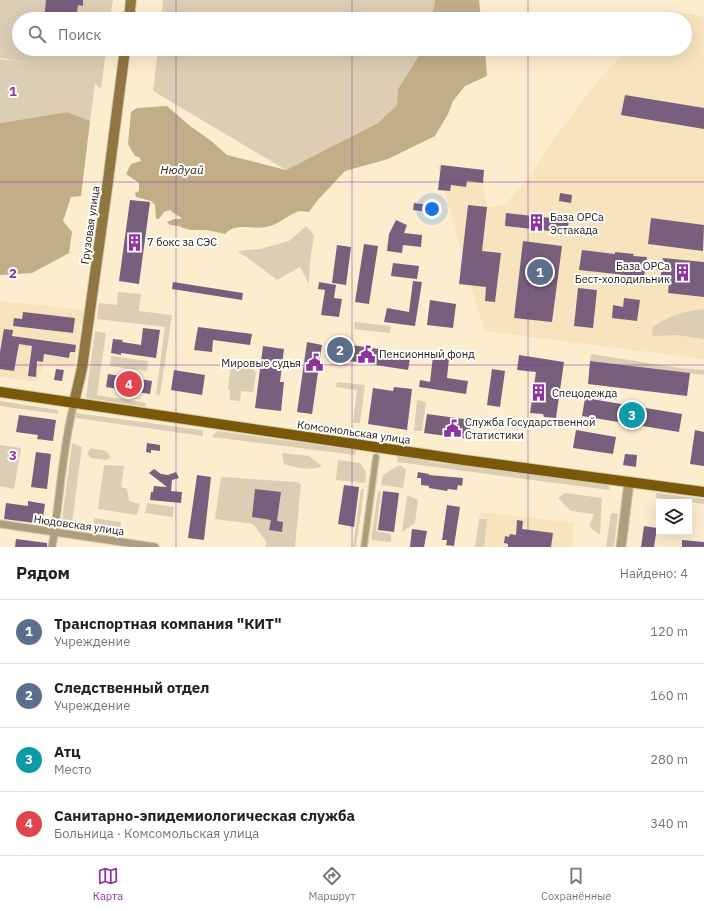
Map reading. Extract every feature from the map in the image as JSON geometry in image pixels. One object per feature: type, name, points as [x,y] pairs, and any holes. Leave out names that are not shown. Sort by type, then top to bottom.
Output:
[{"type":"main road","points":[[130,12],[131,0]]},
{"type":"main road","name":"Грузовая улица","points":[[74,403],[82,368],[124,56]]},
{"type":"main road","name":"Комсомольская улица","points":[[0,392],[464,460],[704,492]]},
{"type":"street","points":[[52,547],[69,420],[74,403]]},
{"type":"street","points":[[364,547],[376,458]]},
{"type":"street","points":[[621,547],[629,482]]},
{"type":"street","name":"Нюдовская улица","points":[[0,524],[155,547]]},
{"type":"shaded area","points":[[0,0],[113,0],[111,12],[12,12],[12,56],[105,56],[101,89],[95,84],[90,121],[67,112],[0,123],[0,59],[30,63],[0,58]]},
{"type":"shaded area","points":[[163,0],[435,0],[433,12],[162,12]]},
{"type":"shaded area","points":[[666,10],[677,12],[664,12]]},
{"type":"shaded area","points":[[692,15],[704,17],[704,359],[484,331],[437,165],[484,170],[483,183],[487,207],[505,205],[532,174],[548,147],[599,79],[622,56],[692,56]]},
{"type":"shaded area","points":[[157,56],[419,56],[398,89],[397,105],[378,123],[286,170],[153,91]]},
{"type":"shaded area","points":[[306,226],[314,235],[310,262],[309,284],[300,267],[277,280],[237,251],[260,249],[289,241]]},
{"type":"shaded area","points":[[118,292],[141,294],[139,311],[172,315],[160,395],[156,394],[165,327],[97,319],[99,303],[117,305]]},
{"type":"shaded area","points":[[0,301],[84,310],[74,365],[72,368],[44,364],[36,382],[0,377]]},
{"type":"shaded area","points":[[704,309],[704,339],[677,335],[653,336],[652,328],[664,320],[690,311]]},
{"type":"shaded area","points":[[355,322],[391,326],[390,333],[354,329]]},
{"type":"shaded area","points":[[95,331],[106,333],[97,395],[146,403],[145,407],[86,398]]},
{"type":"shaded area","points":[[591,354],[680,368],[704,370],[704,375],[590,361]]},
{"type":"shaded area","points":[[111,356],[148,361],[147,371],[110,366]]},
{"type":"shaded area","points":[[236,364],[250,365],[256,373],[253,392],[241,391],[240,401],[230,400],[230,390],[228,389],[230,370]]},
{"type":"shaded area","points":[[337,382],[365,385],[360,423],[353,423],[357,390],[336,387]]},
{"type":"shaded area","points":[[417,400],[426,402],[422,431],[414,431]]},
{"type":"shaded area","points":[[0,401],[58,410],[58,414],[0,406]]},
{"type":"shaded area","points":[[76,413],[201,430],[203,431],[203,436],[76,418]]},
{"type":"shaded area","points":[[218,431],[356,450],[355,455],[212,437]]},
{"type":"shaded area","points":[[72,443],[82,447],[71,530],[61,528]]},
{"type":"shaded area","points":[[0,445],[21,448],[14,489],[0,486]]},
{"type":"shaded area","points":[[91,448],[106,451],[111,457],[106,460],[90,458],[87,453]]},
{"type":"shaded area","points":[[282,453],[309,456],[322,466],[308,469],[284,464]]},
{"type":"shaded area","points":[[398,455],[422,458],[431,462],[446,464],[453,462],[610,484],[609,490],[397,462]]},
{"type":"shaded area","points":[[338,460],[360,463],[366,472],[365,483],[336,480]]},
{"type":"shaded area","points":[[104,465],[124,466],[121,487],[127,489],[129,501],[140,504],[137,515],[98,509]]},
{"type":"shaded area","points":[[398,466],[402,466],[406,470],[403,488],[381,485],[383,475]]},
{"type":"shaded area","points":[[221,477],[296,482],[301,484],[295,547],[266,547],[266,541],[253,524],[215,519]]},
{"type":"shaded area","points":[[361,489],[364,489],[356,547],[353,547]]},
{"type":"shaded area","points":[[378,491],[381,492],[376,531],[391,534],[391,542],[371,540]]},
{"type":"shaded area","points":[[565,493],[602,498],[600,535],[589,526],[594,514],[571,511],[558,498]]},
{"type":"shaded area","points":[[656,493],[704,499],[704,504],[692,502],[692,499],[656,498]]},
{"type":"shaded area","points":[[407,495],[418,500],[415,523],[402,532]]},
{"type":"shaded area","points":[[147,503],[174,507],[173,517],[145,513]]},
{"type":"shaded area","points":[[480,512],[574,523],[572,547],[476,547]]},
{"type":"shaded area","points":[[611,513],[618,514],[614,547],[606,547]]},
{"type":"shaded area","points":[[94,518],[121,522],[120,535],[93,531]]},
{"type":"shaded area","points":[[479,519],[487,519],[484,547],[475,547]]},
{"type":"water","points":[[435,0],[479,0],[480,12],[433,12]]},
{"type":"water","name":"Нюдуай","points":[[419,56],[486,56],[487,76],[465,86],[453,101],[448,114],[435,136],[388,159],[345,171],[317,201],[309,212],[298,211],[270,226],[261,228],[239,227],[229,230],[225,234],[207,230],[191,230],[170,225],[167,222],[174,219],[182,219],[170,210],[164,212],[159,219],[156,219],[155,205],[151,201],[136,197],[135,193],[139,191],[139,183],[126,174],[131,164],[141,161],[139,157],[135,156],[128,144],[131,112],[137,108],[167,106],[227,155],[286,170],[378,123],[397,105],[398,89]]},
{"type":"water","points":[[67,112],[90,121],[81,196],[71,197],[63,221],[72,232],[69,253],[32,273],[0,275],[0,123]]},
{"type":"building","points":[[46,0],[83,0],[83,6],[78,5],[77,12],[45,12]]},
{"type":"building","points":[[625,95],[704,108],[704,129],[621,115]]},
{"type":"building","points":[[441,165],[484,170],[483,183],[467,181],[466,187],[451,185],[450,191],[438,190]]},
{"type":"building","points":[[560,193],[572,195],[571,203],[559,201]]},
{"type":"building","name":"7 бокс за СЭС","points":[[130,200],[150,202],[139,284],[119,281]]},
{"type":"building","points":[[414,203],[429,205],[428,212],[413,210]]},
{"type":"building","points":[[468,205],[487,207],[482,251],[501,253],[495,302],[485,301],[486,287],[459,284]]},
{"type":"building","name":"База ОРСа Эстакада","points":[[506,213],[569,220],[567,233],[505,226]]},
{"type":"building","points":[[651,218],[704,225],[703,251],[648,244]]},
{"type":"building","points":[[396,220],[407,225],[404,233],[422,235],[421,247],[403,245],[402,253],[387,251],[389,234]]},
{"type":"building","points":[[523,241],[562,246],[552,322],[514,318]]},
{"type":"building","points":[[364,244],[378,246],[369,304],[355,302]]},
{"type":"building","points":[[337,245],[351,247],[346,285],[332,283]]},
{"type":"building","points":[[582,250],[615,254],[615,252],[634,254],[633,256],[647,257],[644,277],[579,270]]},
{"type":"building","name":"База ОРСа Бест-холодильник","points":[[663,258],[704,262],[704,297],[668,293],[669,283],[660,282]]},
{"type":"building","points":[[393,263],[419,266],[417,279],[391,276]]},
{"type":"building","points":[[413,281],[422,282],[415,326],[384,322],[387,308],[409,312]]},
{"type":"building","points":[[173,282],[243,293],[242,300],[172,289]]},
{"type":"building","points":[[319,282],[336,285],[334,298],[342,299],[339,317],[321,315],[325,290],[318,289]]},
{"type":"building","points":[[578,288],[597,290],[593,328],[574,326]]},
{"type":"building","points":[[624,298],[640,300],[637,321],[612,318],[613,305],[623,307]]},
{"type":"building","points":[[430,300],[456,304],[453,328],[427,325]]},
{"type":"building","points":[[23,312],[75,318],[73,333],[13,326],[14,318],[22,319]]},
{"type":"building","points":[[198,327],[252,334],[250,345],[213,340],[212,352],[194,350]]},
{"type":"building","points":[[143,328],[160,330],[156,358],[111,353],[113,339],[141,345]]},
{"type":"building","points":[[4,329],[13,330],[12,336],[76,345],[75,352],[70,352],[69,358],[44,354],[43,362],[37,361],[36,377],[28,376],[32,346],[19,344],[14,371],[0,369],[0,352]]},
{"type":"building","points":[[307,342],[322,345],[312,414],[297,412]]},
{"type":"building","points":[[339,343],[411,354],[408,370],[337,359]]},
{"type":"building","points":[[263,346],[284,349],[280,382],[284,382],[281,411],[255,408]]},
{"type":"building","points":[[519,355],[564,362],[556,418],[544,417],[543,414],[530,413],[536,372],[517,370]]},
{"type":"building","points":[[433,356],[449,358],[447,378],[468,381],[466,394],[419,387],[420,380],[430,382]]},
{"type":"building","points":[[590,361],[690,373],[687,396],[588,384]]},
{"type":"building","points":[[56,369],[64,370],[62,381],[54,380]]},
{"type":"building","points":[[492,369],[505,371],[500,407],[487,405]]},
{"type":"building","points":[[174,370],[205,375],[202,395],[171,390]]},
{"type":"building","points":[[108,374],[152,381],[150,394],[106,387]]},
{"type":"building","points":[[394,387],[412,389],[407,430],[368,424],[373,388],[393,391]]},
{"type":"building","points":[[585,398],[682,414],[679,432],[582,416]]},
{"type":"building","points":[[427,414],[471,420],[469,439],[424,433]]},
{"type":"building","points":[[19,415],[56,420],[53,441],[37,439],[38,435],[16,432]]},
{"type":"building","points":[[576,430],[616,437],[613,454],[573,448]]},
{"type":"building","points":[[695,430],[704,432],[704,466],[690,464]]},
{"type":"building","points":[[147,443],[160,445],[160,451],[151,450],[151,453],[146,452]]},
{"type":"building","points":[[36,452],[51,454],[47,489],[31,487]]},
{"type":"building","points":[[625,454],[637,455],[636,467],[623,465]]},
{"type":"building","points":[[154,469],[161,474],[168,475],[176,472],[179,478],[172,480],[171,491],[182,492],[181,503],[150,500],[151,492],[153,492],[154,486],[167,487],[149,473]]},
{"type":"building","points":[[418,472],[429,475],[463,478],[462,486],[458,485],[457,490],[448,489],[447,491],[429,488],[429,486],[421,485],[421,478],[417,478]]},
{"type":"building","points":[[197,475],[211,477],[204,540],[188,538]]},
{"type":"building","points":[[344,485],[359,487],[354,527],[338,524]]},
{"type":"building","points":[[255,489],[281,492],[277,521],[283,522],[282,532],[269,530],[271,520],[252,517]]},
{"type":"building","points":[[383,491],[399,493],[394,532],[378,530]]},
{"type":"building","points":[[28,501],[45,504],[42,524],[4,519],[6,503],[28,506]]},
{"type":"building","points":[[447,505],[460,507],[454,546],[446,545],[447,540],[442,540]]},
{"type":"building","points":[[517,520],[523,521],[522,529],[553,533],[551,547],[508,547],[508,544],[504,543],[505,536],[509,537],[510,534],[516,535]]},
{"type":"building","points":[[644,526],[656,528],[654,547],[641,547]]},
{"type":"building","points":[[412,529],[427,531],[424,547],[410,547]]},
{"type":"building","points":[[16,539],[47,543],[47,547],[15,547]]},
{"type":"building","points":[[682,540],[704,542],[704,547],[682,547]]},
{"type":"place","name":"База ОРСа Эстакада","points":[[537,223]]},
{"type":"place","name":"7 бокс за СЭС","points":[[134,242]]},
{"type":"place","name":"Транспортная компания \"КИТ\"","points":[[540,272]]},
{"type":"place","name":"База ОРСа Бест-холодильник","points":[[683,272]]},
{"type":"place","name":"Следственный отдел","points":[[340,350]]},
{"type":"place","name":"Пенсионный фонд","points":[[366,354]]},
{"type":"place","name":"Мировые судья","points":[[314,363]]},
{"type":"place","name":"Санитарно-эпидемиологическая служба","points":[[129,384]]},
{"type":"place","name":"Спецодежда","points":[[539,393]]},
{"type":"place","name":"Атц","points":[[632,415]]},
{"type":"place","name":"Служба Государственной Статистики","points":[[452,428]]}]
